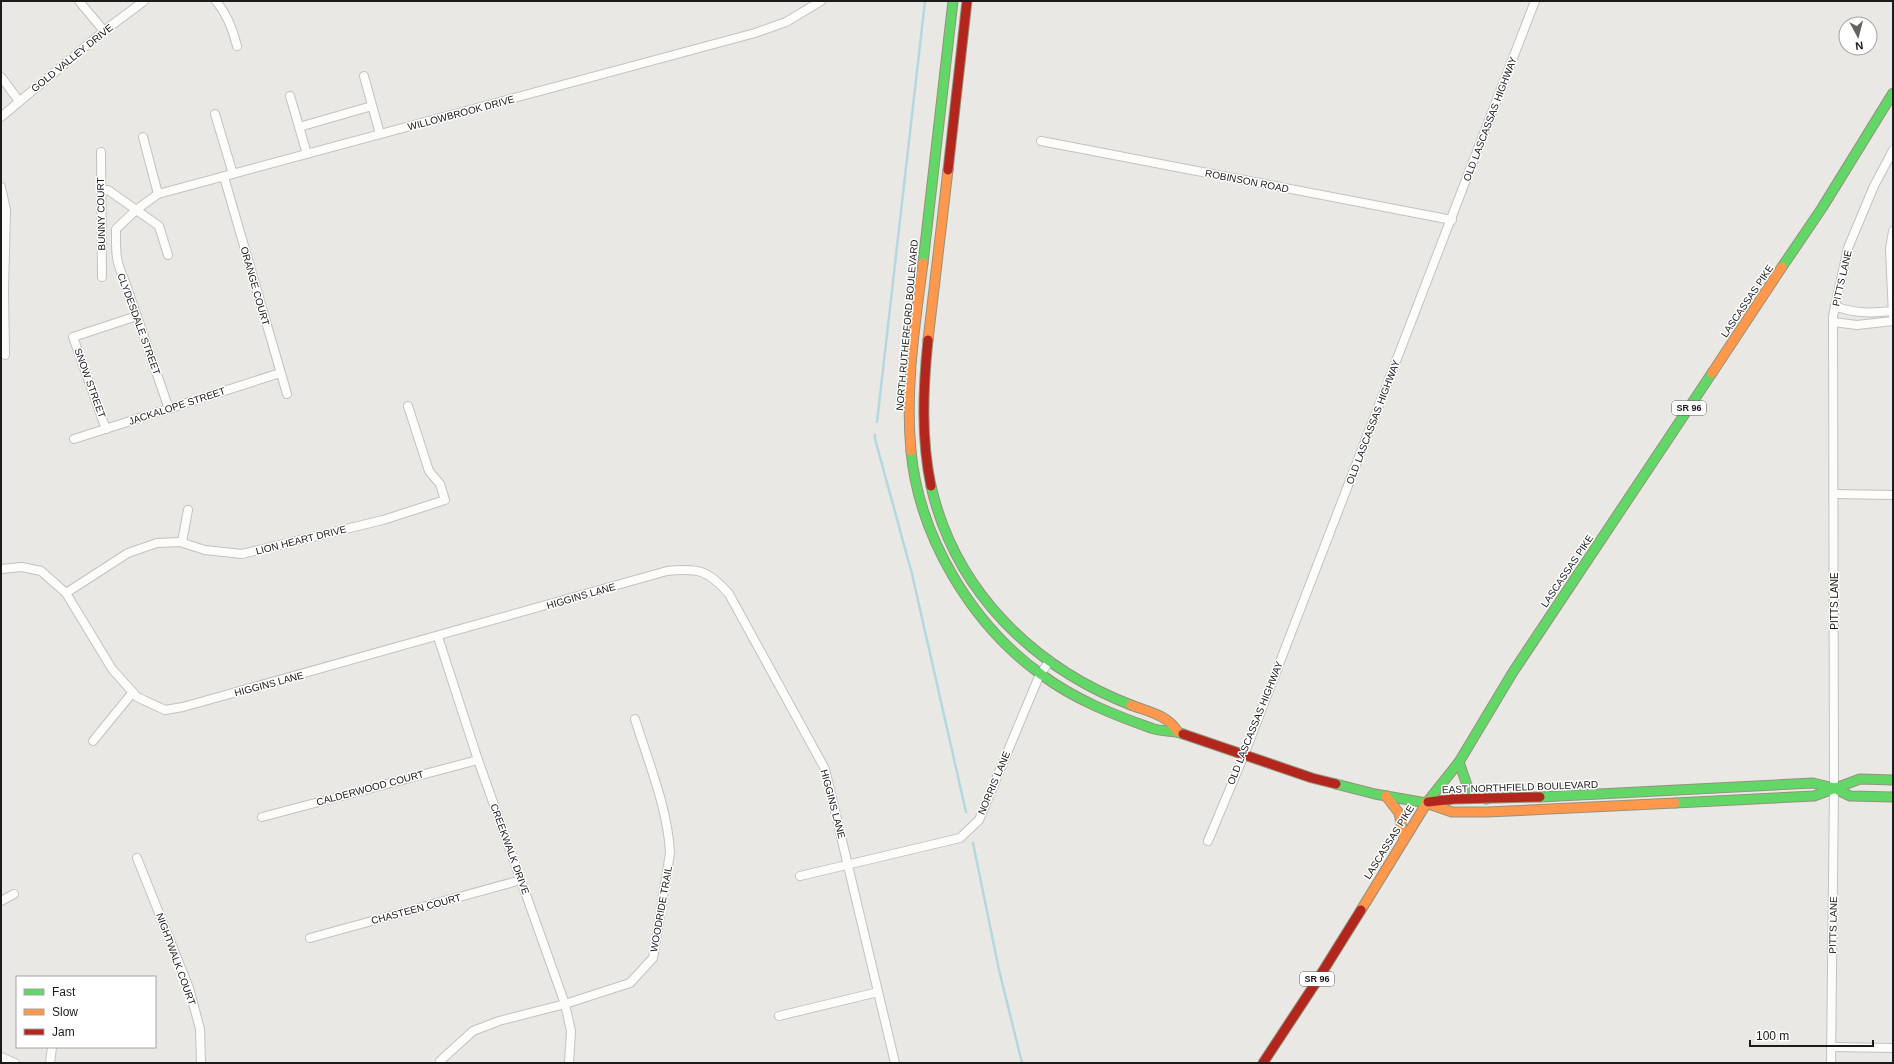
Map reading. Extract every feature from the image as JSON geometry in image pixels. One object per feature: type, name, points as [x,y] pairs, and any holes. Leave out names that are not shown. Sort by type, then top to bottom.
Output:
[{"type":"main road","name":"NORTH RUTHERFORD BOULEVARD","points":[[953,1],[911,380],[909,427],[913,465],[923,508],[940,551],[960,590],[986,625],[1014,653],[1040,674],[1088,703],[1160,731],[1178,732],[1312,778],[1386,796],[1426,803]]},
{"type":"main road","name":"NORTH RUTHERFORD BOULEVARD","points":[[967,1],[924,378],[924,425],[927,465],[936,501],[951,543],[970,577],[989,606],[1016,635],[1082,683],[1171,721],[1178,732]]},
{"type":"main road","name":"LASCASSAS PIKE","points":[[1263,1063],[1313,986],[1426,803],[1459,762],[1513,672],[1822,208],[1893,93]]},
{"type":"main road","points":[[1459,762],[1469,791],[1486,800]]},
{"type":"main road","name":"EAST NORTHFIELD BOULEVARD","points":[[1426,803],[1452,812],[1487,812],[1705,802],[1814,796],[1860,779],[1893,780]]},
{"type":"main road","name":"EAST NORTHFIELD BOULEVARD","points":[[1426,803],[1454,799],[1486,800],[1813,783],[1834,788],[1850,796],[1893,797]]},
{"type":"main road","points":[[1705,789],[1705,802]]},
{"type":"main road","points":[[1386,796],[1399,813],[1404,838]]},
{"type":"street","points":[[79,1],[104,31]]},
{"type":"street","name":"GOLD VALLEY DRIVE","points":[[1,117],[104,31],[144,1]]},
{"type":"street","points":[[216,1],[222,8],[233,32],[237,46]]},
{"type":"street","name":"WILLOWBROOK DRIVE","points":[[116,239],[116,229],[136,210],[158,194],[224,178],[233,174],[755,33],[786,22],[821,1]]},
{"type":"street","name":"OLD LASCASSAS HIGHWAY","points":[[1208,841],[1244,755],[1452,220],[1535,1]]},
{"type":"street","points":[[364,76],[380,134]]},
{"type":"street","points":[[1,77],[19,101]]},
{"type":"street","points":[[290,96],[307,154]]},
{"type":"street","points":[[299,127],[372,106]]},
{"type":"street","points":[[215,114],[233,174]]},
{"type":"street","points":[[143,136],[158,194]]},
{"type":"street","name":"ROBINSON ROAD","points":[[1041,142],[1452,220]]},
{"type":"street","name":"PITTS LANE","points":[[1831,1063],[1834,788],[1833,322],[1835,306],[1848,248],[1874,186],[1893,150]]},
{"type":"street","name":"BUNNY COURT","points":[[101,152],[102,277]]},
{"type":"street","name":"ORANGE COURT","points":[[224,178],[287,394]]},
{"type":"street","points":[[1,187],[6,210],[2,291],[5,355]]},
{"type":"street","points":[[101,190],[108,190],[159,226],[168,255]]},
{"type":"street","points":[[1893,231],[1890,249],[1893,316]]},
{"type":"street","name":"CLYDESDALE STREET","points":[[116,239],[117,264],[137,316],[169,409]]},
{"type":"street","points":[[1835,306],[1846,311],[1866,313],[1892,311]]},
{"type":"street","name":"SNOW STREET","points":[[106,429],[73,337],[137,316]]},
{"type":"street","points":[[1833,322],[1857,325],[1893,321]]},
{"type":"street","name":"JACKALOPE STREET","points":[[74,439],[280,373]]},
{"type":"street","name":"LION HEART DRIVE","points":[[66,593],[128,553],[157,543],[182,542],[205,550],[242,554],[383,520],[445,500],[440,484],[429,471],[408,406]]},
{"type":"street","points":[[1834,494],[1893,494]]},
{"type":"street","points":[[182,542],[188,510]]},
{"type":"street","name":"HIGGINS LANE","points":[[1,569],[22,567],[41,571],[66,593],[112,669],[132,692],[137,697],[165,710],[183,707],[438,637],[667,571],[691,569],[716,579],[729,594],[825,769],[895,1063]]},
{"type":"street","name":"CREEKWALK DRIVE","points":[[438,637],[478,760],[565,1004],[570,1031],[569,1063]]},
{"type":"street","name":"NORRIS LANE","points":[[800,876],[960,838],[979,820],[1040,674],[1050,661]]},
{"type":"street","points":[[93,741],[132,692]]},
{"type":"street","name":"WOODRIDE TRAIL","points":[[440,1061],[473,1031],[499,1021],[565,1004],[630,983],[653,958],[670,853],[670,841],[661,803],[635,719]]},
{"type":"street","name":"CALDERWOOD COURT","points":[[262,817],[478,760]]},
{"type":"street","name":"NIGHTWALK COURT","points":[[137,858],[189,988],[200,1029],[200,1063]]},
{"type":"street","name":"CHASTEEN COURT","points":[[310,938],[521,880]]},
{"type":"street","points":[[1,901],[14,894]]},
{"type":"street","points":[[779,1016],[878,992]]},
{"type":"street","points":[[1831,1047],[1893,1048]]},
{"type":"street","points":[[50,1063],[52,1048]]},
{"type":"street","points":[[1,1057],[15,1063]]},
{"type":"waterway","points":[[877,422],[925,1]]},
{"type":"waterway","points":[[875,435],[912,574],[966,812]]},
{"type":"waterway","points":[[973,843],[999,970],[1022,1063]]},
{"type":"traffic: fast","points":[[923,263],[953,1]]},
{"type":"traffic: fast","points":[[1782,267],[1822,208],[1893,93]]},
{"type":"traffic: fast","points":[[1428,801],[1459,762],[1513,672],[1712,373]]},
{"type":"traffic: fast","points":[[911,451],[916,483],[925,515],[938,546],[953,576],[972,605],[993,631],[1017,655],[1054,684],[1067,692],[1123,718],[1151,728],[1183,734]]},
{"type":"traffic: fast","points":[[931,486],[942,524],[959,559],[979,591],[1003,621],[1031,647],[1062,670],[1095,689],[1131,705]]},
{"type":"traffic: fast","points":[[1459,762],[1469,791],[1486,799]]},
{"type":"traffic: fast","points":[[1675,803],[1814,796],[1860,779],[1893,780]]},
{"type":"traffic: fast","points":[[1540,797],[1813,783],[1834,788],[1850,796],[1893,797]]},
{"type":"traffic: fast","points":[[1336,784],[1375,794],[1426,803]]},
{"type":"traffic: slow","points":[[928,340],[948,170]]},
{"type":"traffic: slow","points":[[911,451],[909,427],[910,380],[914,333],[923,263]]},
{"type":"traffic: slow","points":[[1712,373],[1782,267]]},
{"type":"traffic: slow","points":[[1131,705],[1163,718],[1174,726],[1178,732]]},
{"type":"traffic: slow","points":[[1386,796],[1399,813],[1404,838]]},
{"type":"traffic: slow","points":[[1361,910],[1428,801]]},
{"type":"traffic: slow","points":[[1426,803],[1452,812],[1487,812],[1675,803]]},
{"type":"traffic: jam","points":[[948,170],[967,1]]},
{"type":"traffic: jam","points":[[928,340],[925,377],[924,432],[931,486]]},
{"type":"traffic: jam","points":[[1183,734],[1312,778],[1336,784]]},
{"type":"traffic: jam","points":[[1428,802],[1454,799],[1540,797]]},
{"type":"traffic: jam","points":[[1263,1063],[1361,910]]}]
